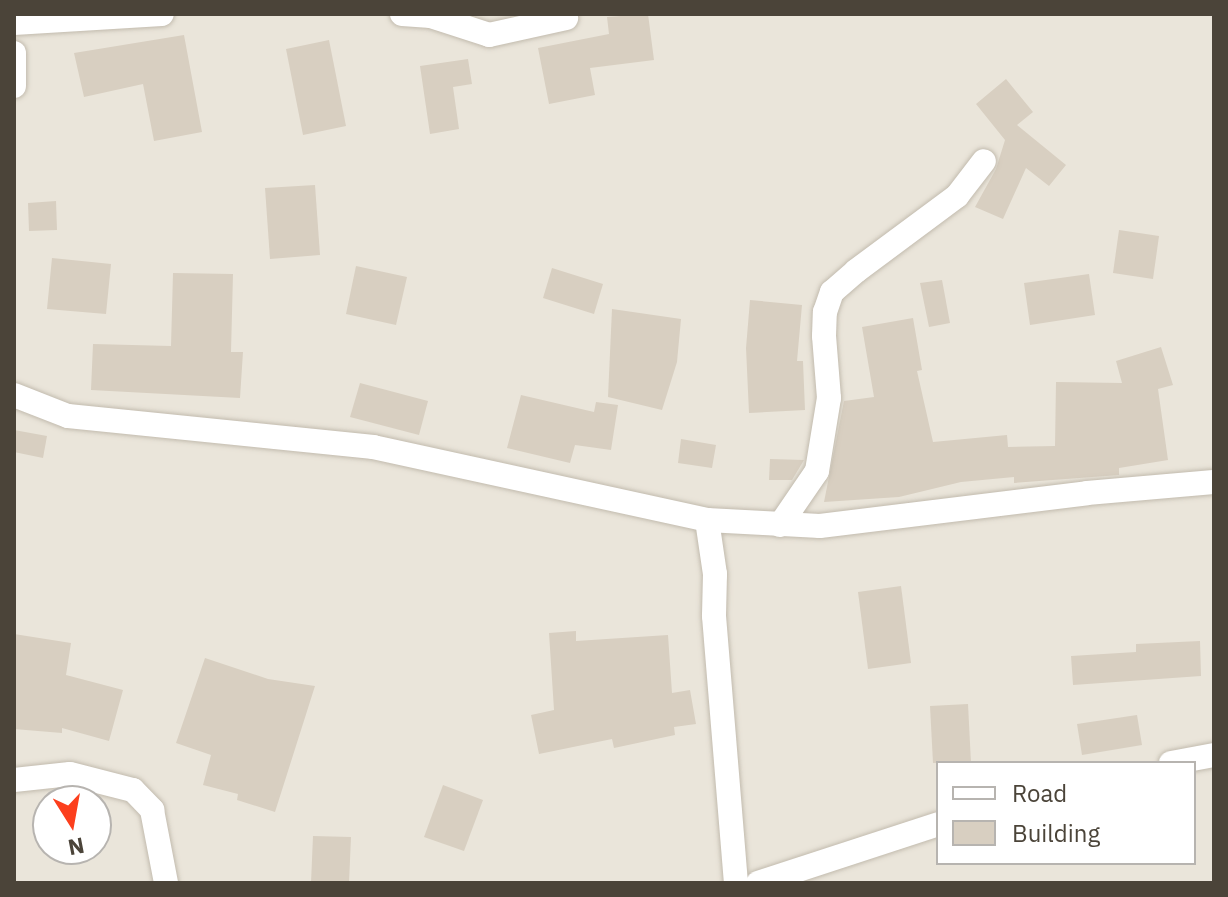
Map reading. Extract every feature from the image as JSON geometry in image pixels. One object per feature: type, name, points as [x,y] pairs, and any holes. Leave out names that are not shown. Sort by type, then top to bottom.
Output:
[{"type":"street","points":[[14,23],[162,14]]},
{"type":"street","points":[[402,14],[431,16],[489,35],[566,18]]},
{"type":"street","points":[[14,53],[14,86]]},
{"type":"street","points":[[780,525],[817,471],[829,398],[824,336],[825,312],[832,292],[957,196],[984,161]]},
{"type":"street","points":[[14,395],[68,416],[373,447],[707,520],[820,526],[1087,493],[1214,482]]},
{"type":"street","points":[[707,520],[715,574],[714,616],[736,883]]},
{"type":"street","points":[[1182,761],[1214,755]]},
{"type":"street","points":[[14,780],[70,774],[133,790],[152,810],[166,883]]},
{"type":"street","points":[[758,883],[800,872],[936,825]]},
{"type":"shaded area","points":[[14,14],[1214,14],[1214,883],[14,883]]},
{"type":"building","points":[[648,14],[654,60],[590,68],[595,95],[549,104],[538,48],[609,34],[607,17]]},
{"type":"building","points":[[184,35],[202,132],[154,141],[143,84],[84,97],[74,53]]},
{"type":"building","points":[[329,40],[346,126],[303,135],[286,49]]},
{"type":"building","points":[[468,59],[472,84],[453,87],[459,129],[430,134],[420,66]]},
{"type":"building","points":[[1006,79],[1033,112],[1017,125],[1066,165],[1049,186],[1026,168],[1003,219],[975,207],[996,169],[1005,140],[976,104]]},
{"type":"building","points":[[315,185],[320,255],[270,259],[265,188]]},
{"type":"building","points":[[56,201],[57,230],[29,231],[28,203]]},
{"type":"building","points":[[1119,230],[1159,236],[1153,279],[1113,273]]},
{"type":"building","points":[[52,258],[111,264],[106,314],[47,309]]},
{"type":"building","points":[[356,266],[407,277],[396,325],[346,314]]},
{"type":"building","points":[[552,268],[603,284],[594,314],[543,298]]},
{"type":"building","points":[[173,273],[233,274],[231,352],[243,352],[240,398],[91,390],[93,344],[171,346]]},
{"type":"building","points":[[1089,274],[1095,315],[1030,325],[1024,283]]},
{"type":"building","points":[[942,280],[950,323],[929,327],[920,283]]},
{"type":"building","points":[[750,300],[802,305],[797,361],[803,361],[805,410],[749,413],[746,348]]},
{"type":"building","points":[[612,309],[681,319],[677,362],[662,410],[608,397]]},
{"type":"building","points":[[913,318],[922,370],[917,371],[933,442],[1007,435],[1008,447],[1055,446],[1056,382],[1122,383],[1116,361],[1161,347],[1173,385],[1158,389],[1168,460],[1119,468],[1119,475],[1014,483],[1014,477],[961,482],[899,497],[824,502],[844,401],[874,397],[862,327]]},
{"type":"building","points":[[360,383],[428,401],[419,435],[350,417]]},
{"type":"building","points":[[521,395],[594,412],[596,402],[618,405],[611,450],[575,445],[570,463],[507,448]]},
{"type":"building","points":[[14,430],[47,436],[43,458],[14,452]]},
{"type":"building","points":[[681,439],[716,445],[712,468],[678,463]]},
{"type":"building","points":[[770,459],[804,460],[792,480],[769,480]]},
{"type":"building","points":[[901,586],[911,663],[868,669],[858,592]]},
{"type":"building","points":[[576,631],[576,641],[668,635],[672,693],[690,690],[696,724],[674,727],[675,735],[614,748],[612,739],[539,754],[531,715],[554,710],[549,633]]},
{"type":"building","points":[[14,634],[71,643],[66,675],[123,690],[109,741],[62,728],[62,733],[14,729]]},
{"type":"building","points":[[1200,641],[1201,676],[1073,685],[1071,656],[1136,652],[1136,644]]},
{"type":"building","points":[[205,658],[268,679],[315,686],[275,812],[237,800],[238,794],[203,785],[211,755],[176,743]]},
{"type":"building","points":[[968,704],[971,761],[933,763],[930,706]]},
{"type":"building","points":[[1137,715],[1142,745],[1082,755],[1077,724]]},
{"type":"building","points":[[443,785],[483,800],[464,851],[424,837]]},
{"type":"building","points":[[313,836],[351,837],[349,883],[311,883]]}]
